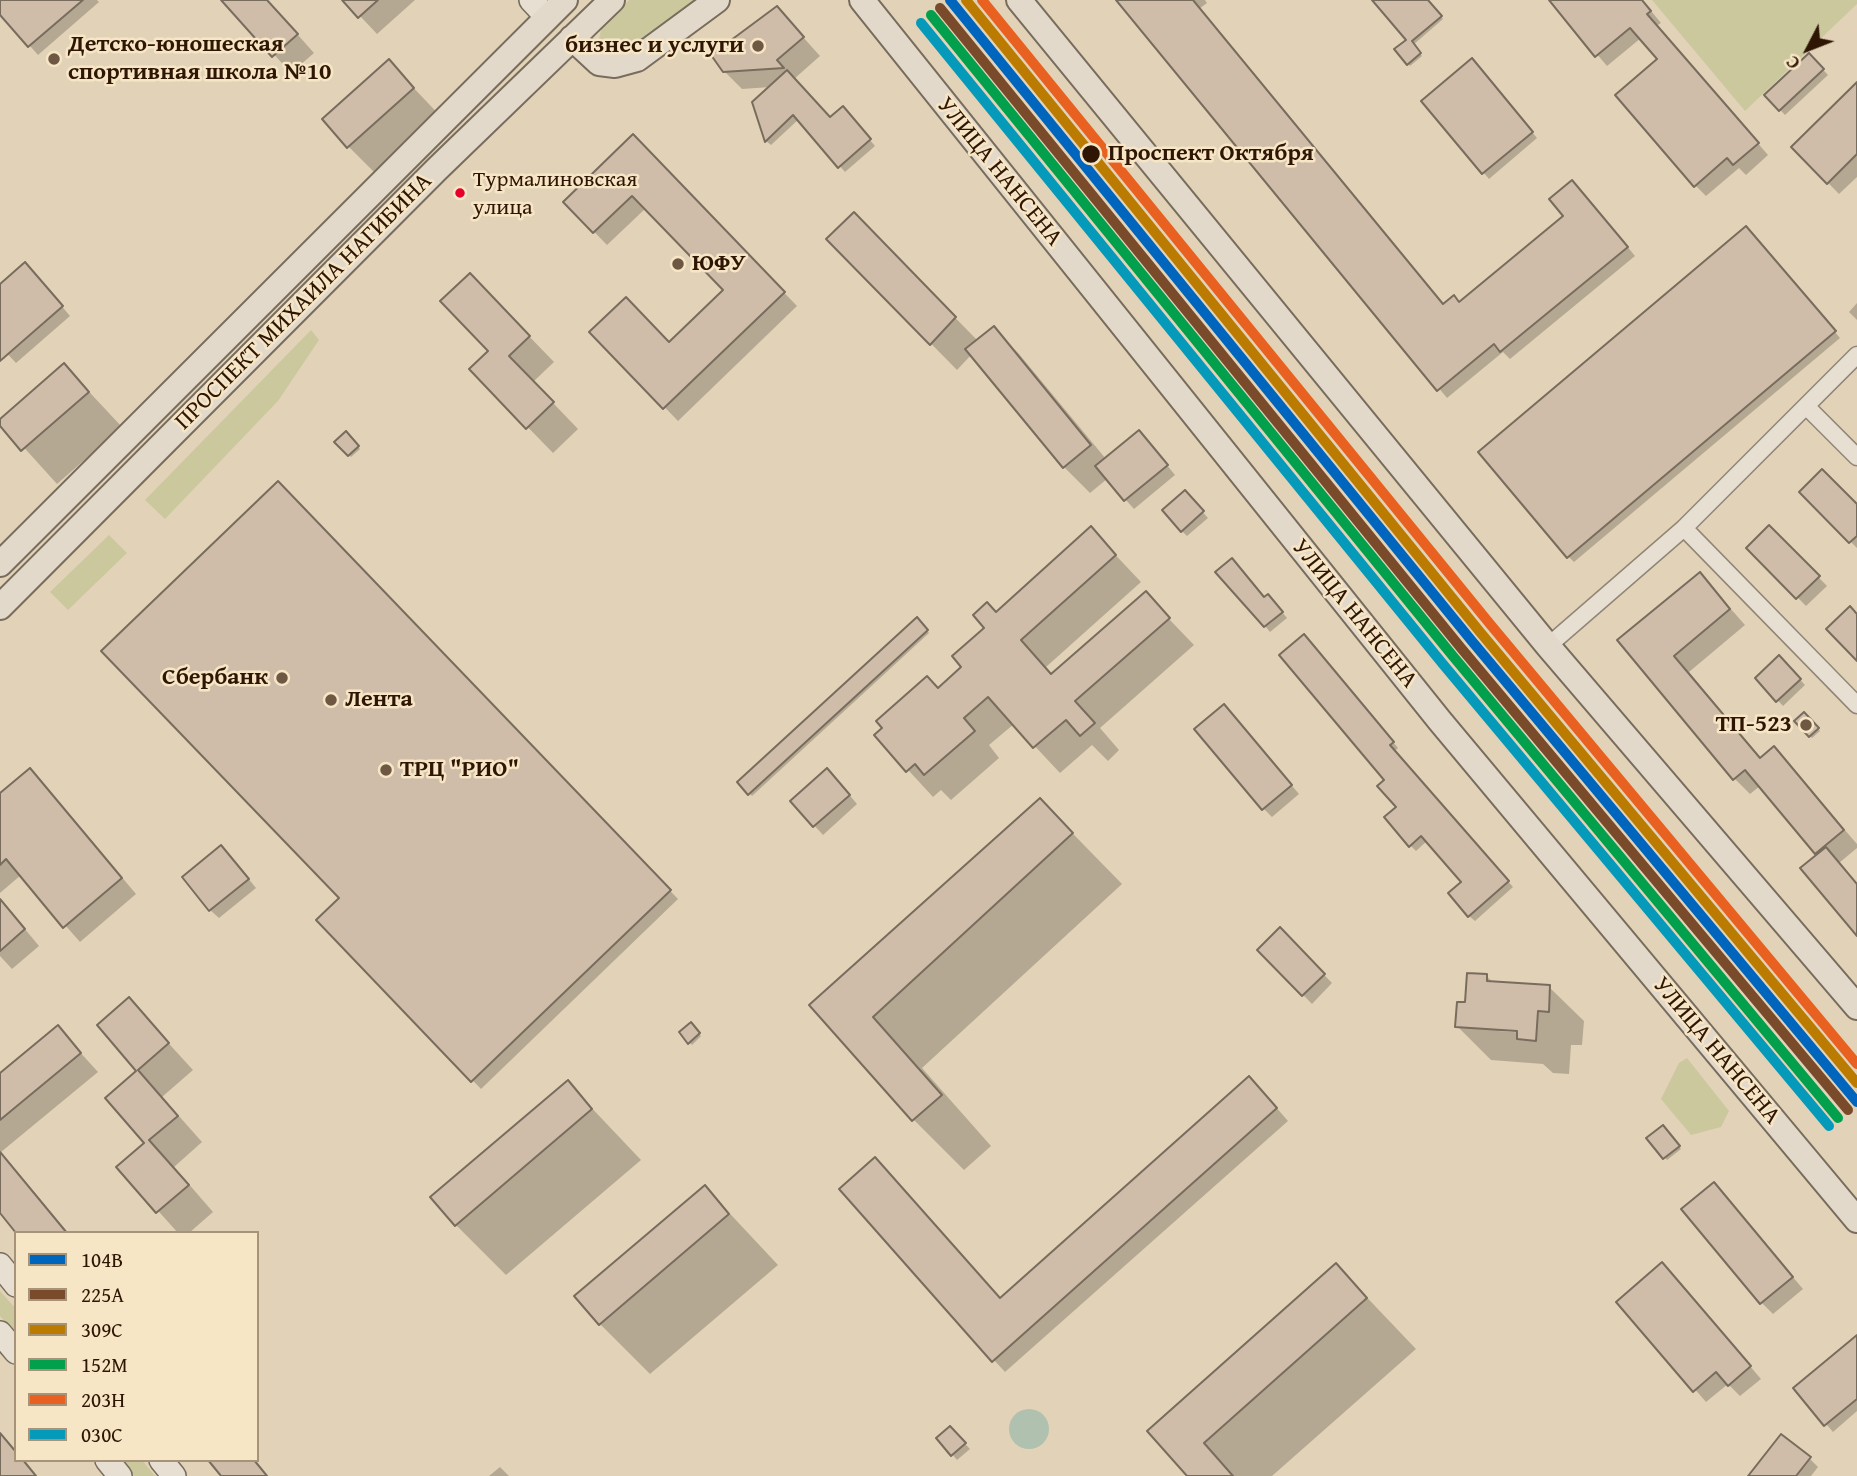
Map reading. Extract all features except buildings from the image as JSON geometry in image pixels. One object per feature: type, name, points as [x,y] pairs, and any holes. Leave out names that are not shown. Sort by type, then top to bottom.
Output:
[{"type":"main road","name":"ПРОСПЕКТ МИХАИЛА НАГИБИНА","points":[[0,564],[539,9],[565,0]]},
{"type":"main road","name":"ПРОСПЕКТ МИХАИЛА НАГИБИНА","points":[[0,607],[612,0]]},
{"type":"main road","points":[[572,38],[599,63],[615,65],[637,58],[717,0]]},
{"type":"main road","name":"УЛИЦА НАНСЕНА","points":[[862,0],[1440,721],[1857,1220]]},
{"type":"main road","points":[[1019,0],[1548,646],[1857,1007]]},
{"type":"main road","points":[[0,1265],[14,1282]]},
{"type":"main road","points":[[0,1333],[14,1350]]},
{"type":"main road","points":[[109,1462],[120,1476]]},
{"type":"main road","points":[[163,1462],[174,1476]]},
{"type":"street","points":[[1548,646],[1684,528],[1857,355]]},
{"type":"street","points":[[1807,406],[1857,457]]},
{"type":"street","points":[[1684,528],[1857,705]]},
{"type":"shaded area","points":[[629,0],[702,0],[643,45],[619,55],[606,53],[598,42],[602,27]]},
{"type":"shaded area","points":[[1652,0],[1857,0],[1857,4],[1745,111]]},
{"type":"shaded area","points":[[311,330],[319,340],[278,401],[165,519],[145,500]]},
{"type":"shaded area","points":[[109,535],[127,553],[68,610],[50,592]]},
{"type":"shaded area","points":[[1687,1058],[1729,1111],[1721,1127],[1691,1135],[1661,1099],[1679,1063]]},
{"type":"shaded area","points":[[0,1291],[14,1307],[14,1333],[0,1316]]},
{"type":"shaded area","points":[[1029,1409],[1037,1410],[1043,1415],[1048,1421],[1048,1437],[1043,1443],[1037,1448],[1029,1449],[1021,1448],[1015,1443],[1010,1437],[1009,1429],[1010,1421],[1015,1415],[1021,1410]]},
{"type":"shaded area","points":[[123,1462],[144,1462],[155,1476],[134,1476]]},
{"type":"transit line","name":"104В","points":[[950,0],[1471,640],[1857,1102]]},
{"type":"transit line","name":"309С","points":[[966,0],[1480,632],[1857,1083]]},
{"type":"transit line","name":"203Н","points":[[982,0],[1490,624],[1857,1064]]},
{"type":"transit line","name":"225А","points":[[940,8],[1461,648],[1848,1110]]},
{"type":"transit line","name":"152М","points":[[931,15],[1452,655],[1838,1118]]},
{"type":"transit line","name":"030C","points":[[921,23],[1442,663],[1829,1126]]},
{"type":"place","name":"бизнес и услуги","points":[[758,46]]},
{"type":"place","name":"Детско-юношеская спортивная школа №10","points":[[54,59]]},
{"type":"place","name":"Проспект Октября","points":[[1091,154]]},
{"type":"place","name":"Турмалиновская улица","points":[[460,193]]},
{"type":"place","name":"ЮФУ","points":[[678,264]]},
{"type":"place","name":"Сбербанк","points":[[282,678]]},
{"type":"place","name":"Лента","points":[[331,700]]},
{"type":"place","name":"ТП-523","points":[[1806,725]]},
{"type":"place","name":"ТРЦ \"РИО\"","points":[[386,770]]}]
